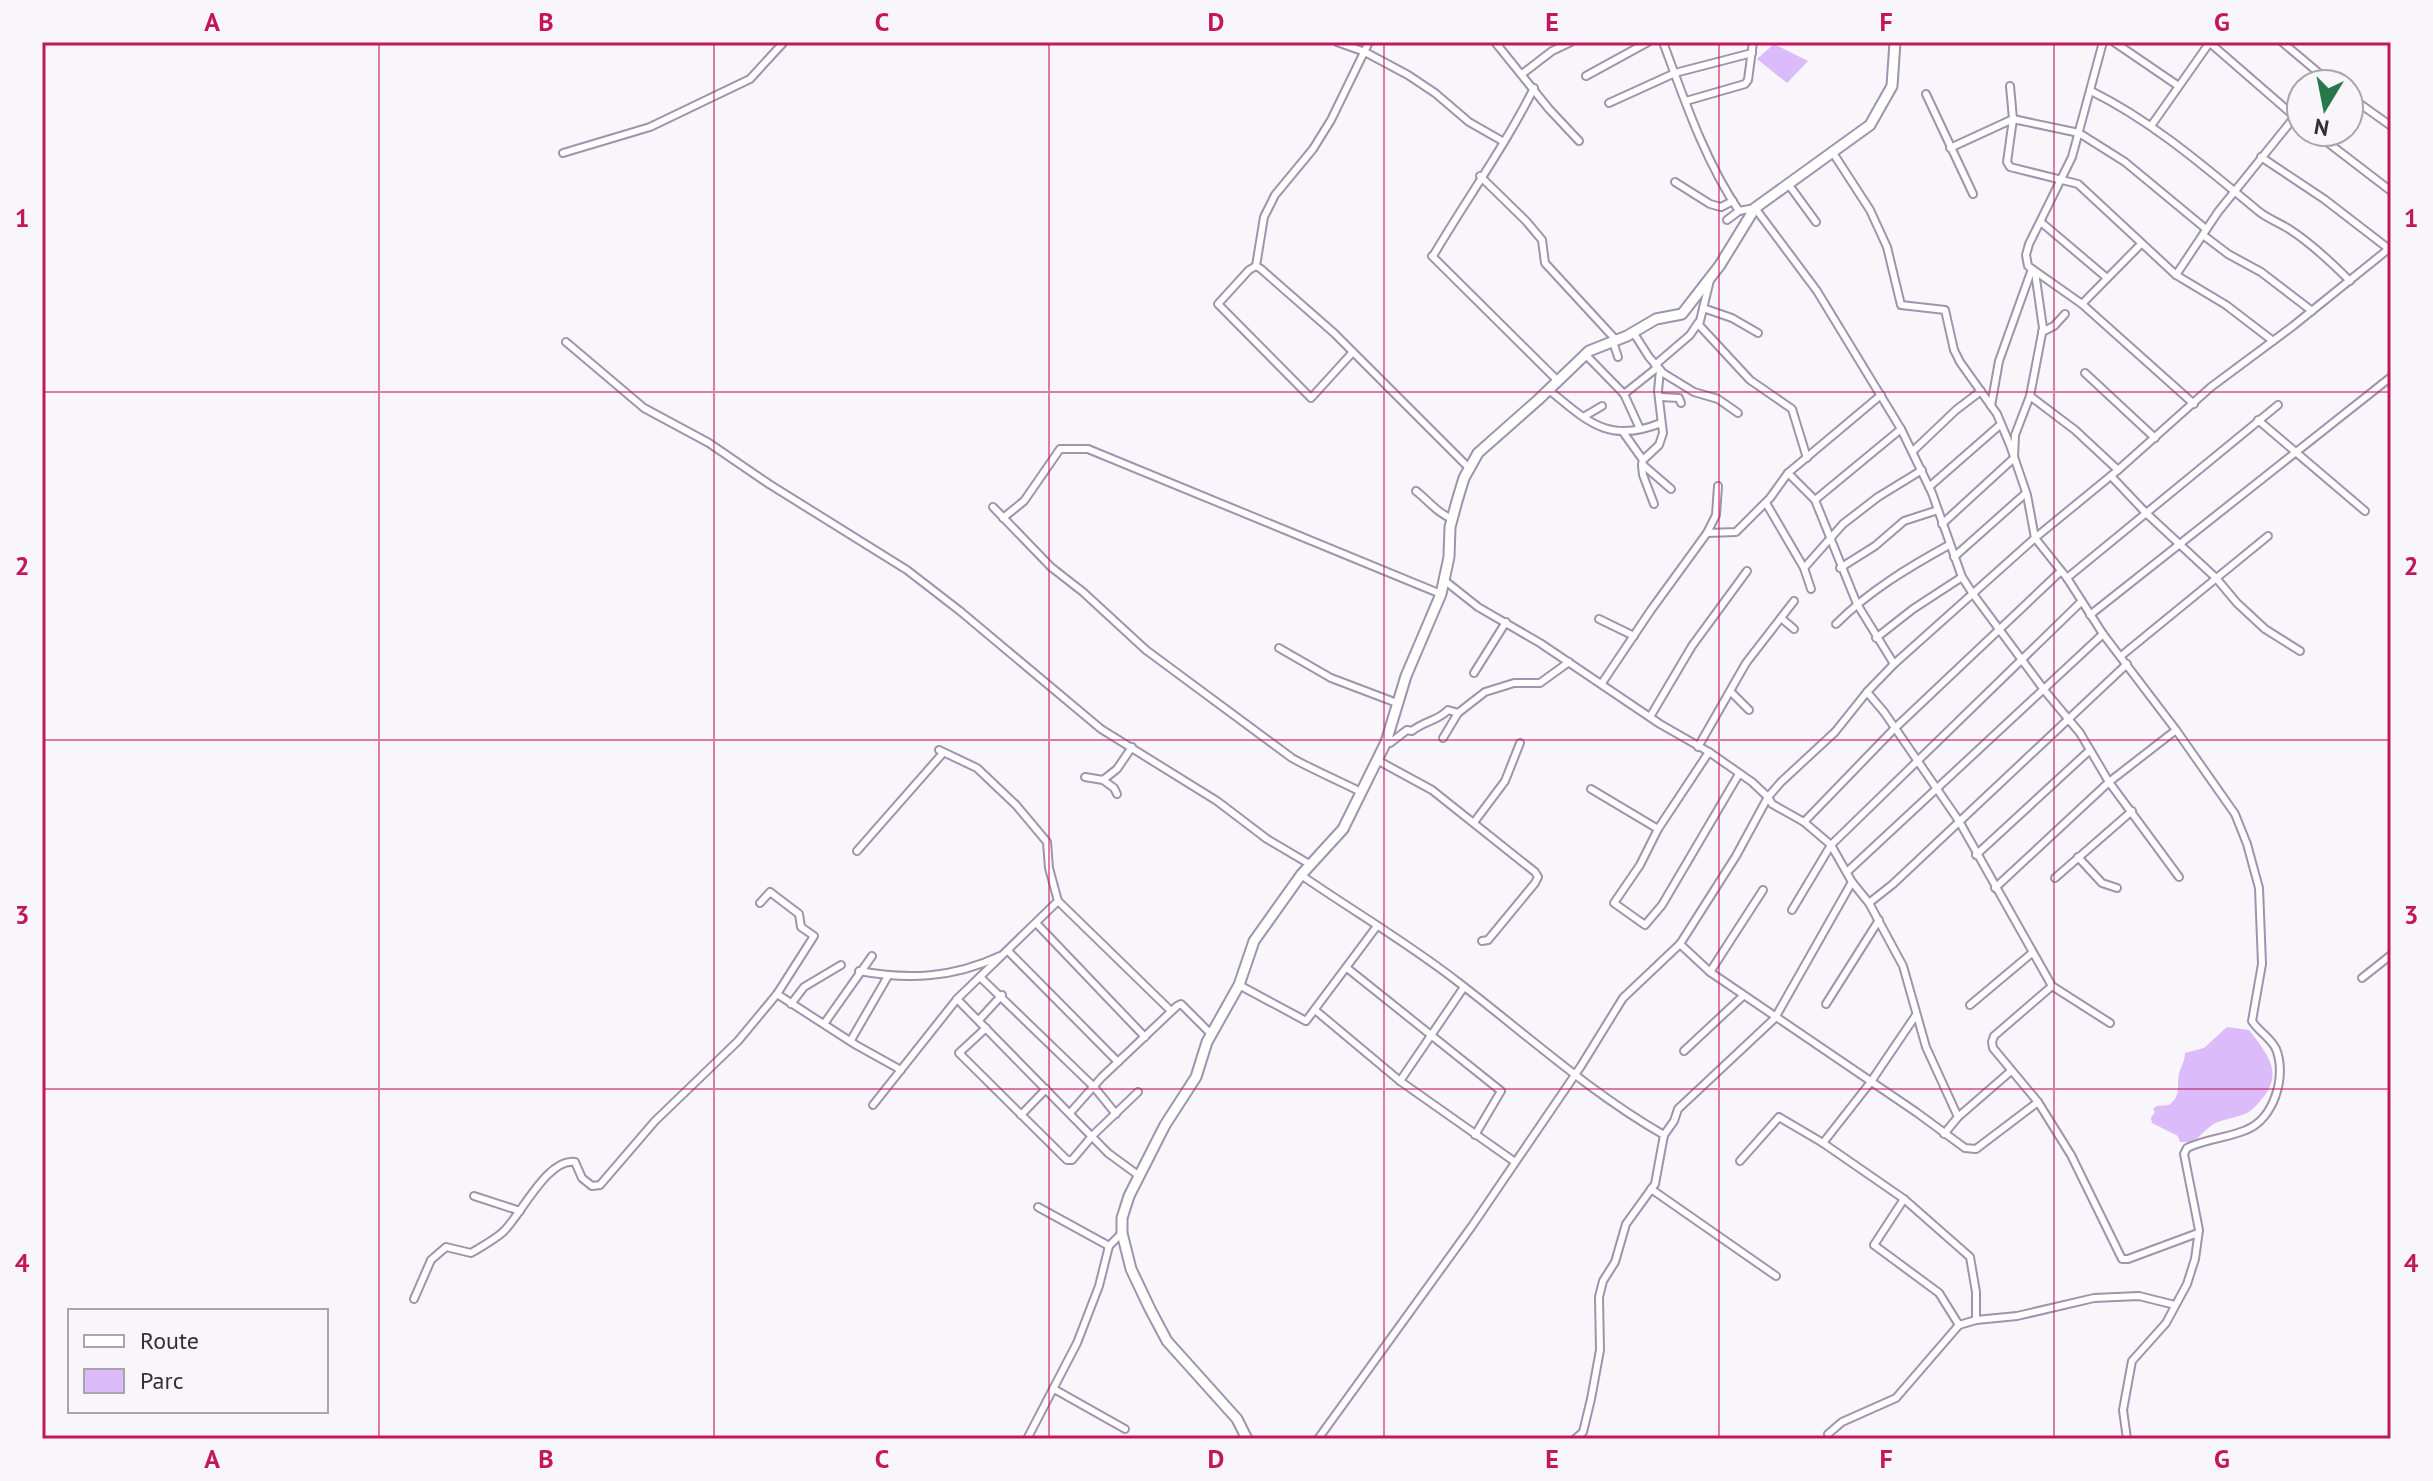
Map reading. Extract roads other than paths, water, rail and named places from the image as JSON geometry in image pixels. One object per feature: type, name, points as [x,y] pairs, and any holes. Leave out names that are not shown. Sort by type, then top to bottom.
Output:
[{"type":"street","points":[[563,153],[650,127],[750,79],[784,42]]},
{"type":"street","points":[[1337,42],[1365,52],[1408,75],[1469,122],[1504,142]]},
{"type":"street","points":[[1256,266],[1264,217],[1275,195],[1313,149],[1331,120],[1369,42]]},
{"type":"street","points":[[1495,42],[1507,60],[1579,141]]},
{"type":"street","points":[[1522,74],[1552,51],[1571,42]]},
{"type":"street","points":[[1586,76],[1648,42]]},
{"type":"street","points":[[1663,42],[1686,101],[1739,211]]},
{"type":"street","points":[[1686,101],[1745,84],[1753,42]]},
{"type":"street","points":[[1727,220],[1739,211],[1755,208],[1870,125],[1884,104],[1894,79],[1892,56],[1895,42]]},
{"type":"street","points":[[1942,524],[2014,458],[2015,435],[2030,396],[2042,332],[2034,270],[2026,255],[2063,179],[2079,133],[2103,42]]},
{"type":"street","points":[[2114,42],[2177,85]]},
{"type":"street","points":[[2198,42],[2209,44],[2285,107]]},
{"type":"street","points":[[2282,42],[2309,68]]},
{"type":"street","points":[[2151,126],[2177,85],[2209,44]]},
{"type":"street","points":[[1609,103],[1675,73],[1752,53]]},
{"type":"street","points":[[2010,86],[2013,119],[2007,162],[2010,167],[2063,179],[2085,189],[2176,275],[2226,305],[2273,341]]},
{"type":"street","points":[[1534,88],[1504,142],[1431,254],[1558,381]]},
{"type":"street","points":[[2091,91],[2151,126],[2258,212],[2290,229],[2350,281]]},
{"type":"street","points":[[1926,94],[1973,194]]},
{"type":"street","points":[[2365,107],[2391,126]]},
{"type":"street","points":[[1950,148],[2013,119],[2079,133],[2125,162],[2228,254],[2261,272],[2312,311]]},
{"type":"street","points":[[2176,275],[2233,191],[2285,132]]},
{"type":"street","points":[[2335,148],[2391,191]]},
{"type":"street","points":[[1833,153],[1870,210],[1887,247],[1901,305],[1945,310],[1954,350],[1991,406],[2014,458],[2026,493],[2035,538],[2067,578],[2103,634],[2235,814],[2259,888],[2262,950],[2252,1021],[2275,1046],[2279,1070],[2273,1104],[2249,1130],[2187,1148],[2184,1160],[2198,1233],[2191,1272],[2166,1323],[2132,1361],[2123,1410],[2127,1439]]},
{"type":"street","points":[[1318,1439],[1515,1162],[1623,998],[1680,944],[1736,856],[1768,797],[1835,732],[1894,664],[2035,538],[2241,363],[2390,248],[2261,157]]},
{"type":"street","points":[[1480,176],[1542,240],[1545,263],[1614,341],[1618,357]]},
{"type":"street","points":[[1675,182],[1710,204],[1721,207],[1733,201]]},
{"type":"street","points":[[1789,185],[1816,222]]},
{"type":"street","points":[[1682,314],[1711,277],[1755,208]]},
{"type":"street","points":[[1755,208],[1811,283],[1901,429],[1922,470],[1962,577],[2069,720],[2109,782],[2179,877]]},
{"type":"street","points":[[2042,223],[2107,278]]},
{"type":"street","points":[[2082,304],[2141,244]]},
{"type":"street","points":[[1256,266],[1293,295],[1470,469]]},
{"type":"street","points":[[1256,266],[1218,304],[1311,398],[1352,353]]},
{"type":"street","points":[[1991,406],[1999,361],[2034,270]]},
{"type":"street","points":[[2034,270],[2082,304],[2194,404]]},
{"type":"street","points":[[1624,394],[1658,367],[1690,335],[1703,308],[1711,277]]},
{"type":"street","points":[[1703,308],[1732,318],[1758,333]]},
{"type":"street","points":[[1247,1439],[1237,1419],[1167,1341],[1131,1269],[1122,1233],[1122,1218],[1138,1175],[1168,1120],[1189,1090],[1212,1035],[1239,985],[1254,941],[1301,875],[1343,829],[1386,742],[1397,703],[1441,594],[1453,519],[1464,478],[1478,453],[1596,346],[1614,341],[1661,317],[1682,314],[1698,321],[1750,380],[1792,409],[1807,458]]},
{"type":"street","points":[[2042,332],[2054,326],[2065,314]]},
{"type":"street","points":[[1633,332],[1658,367],[1694,392],[1718,399],[1738,413]]},
{"type":"street","points":[[566,342],[644,408],[709,443],[907,570],[1101,729],[1217,801],[1267,839],[1311,865]]},
{"type":"street","points":[[1585,354],[1624,394],[1640,429]]},
{"type":"street","points":[[1654,504],[1643,475],[1642,462],[1659,445],[1663,433],[1658,367]]},
{"type":"street","points":[[2085,373],[2155,438]]},
{"type":"street","points":[[2090,615],[2391,377]]},
{"type":"street","points":[[1549,390],[1601,428],[1635,432],[1661,423]]},
{"type":"street","points":[[1913,451],[1981,391]]},
{"type":"street","points":[[1707,533],[1736,532],[1766,503],[1788,473],[1881,395]]},
{"type":"street","points":[[2030,396],[2075,430],[2118,470]]},
{"type":"street","points":[[1661,397],[1679,398],[1681,403]]},
{"type":"street","points":[[2067,578],[2278,405]]},
{"type":"street","points":[[1585,416],[1602,406]]},
{"type":"street","points":[[2258,420],[2365,511]]},
{"type":"street","points":[[1929,487],[2000,425]]},
{"type":"street","points":[[1815,500],[1901,429]]},
{"type":"street","points":[[1623,432],[1642,462],[1671,489]]},
{"type":"street","points":[[1003,518],[1024,501],[1060,449],[1088,449],[1441,594]]},
{"type":"street","points":[[1804,568],[1843,524],[1878,497],[1922,470]]},
{"type":"street","points":[[1788,473],[1815,500],[1857,604],[1894,664]]},
{"type":"street","points":[[2111,476],[2265,629],[2300,651]]},
{"type":"street","points":[[1602,683],[1707,533],[1716,515],[1718,486]]},
{"type":"street","points":[[1416,491],[1433,504],[1440,515],[1453,519]]},
{"type":"street","points":[[1954,557],[2026,493]]},
{"type":"street","points":[[1766,503],[1804,568],[1811,589]]},
{"type":"street","points":[[993,507],[1051,567],[1146,650],[1292,758],[1361,792]]},
{"type":"street","points":[[1840,568],[1875,546],[1904,521],[1938,510]]},
{"type":"street","points":[[2121,656],[2268,536]]},
{"type":"street","points":[[1836,624],[1857,604],[1949,545]]},
{"type":"street","points":[[1650,717],[1692,646],[1747,571]]},
{"type":"street","points":[[1804,822],[1894,729],[2061,571]]},
{"type":"street","points":[[1876,638],[1962,577]]},
{"type":"street","points":[[1444,580],[1478,607],[1709,752],[1768,797],[1772,804],[1804,822],[1831,845],[1852,882],[1869,903],[1903,966],[1926,1047],[1958,1117]]},
{"type":"street","points":[[1698,747],[1746,663],[1794,601]]},
{"type":"street","points":[[1792,910],[1831,845],[2081,602]]},
{"type":"street","points":[[1781,618],[1794,629]]},
{"type":"street","points":[[1599,619],[1634,636]]},
{"type":"street","points":[[1474,673],[1506,622]]},
{"type":"street","points":[[1848,871],[2103,634]]},
{"type":"street","points":[[1279,648],[1331,678],[1397,703]]},
{"type":"street","points":[[1443,738],[1458,713],[1485,692],[1514,683],[1540,683],[1569,662]]},
{"type":"street","points":[[1869,903],[2127,664]]},
{"type":"street","points":[[1731,692],[1749,710]]},
{"type":"street","points":[[1867,692],[1959,821],[2052,986],[2110,1023]]},
{"type":"street","points":[[1386,742],[1390,743],[1407,730],[1412,731],[1440,718],[1448,710],[1458,713]]},
{"type":"street","points":[[1995,888],[2109,782],[2176,730]]},
{"type":"street","points":[[1475,821],[1505,781],[1520,743]]},
{"type":"street","points":[[1103,780],[1117,769],[1132,747]]},
{"type":"street","points":[[1976,855],[2090,750]]},
{"type":"street","points":[[857,851],[941,751],[977,768],[1016,805],[1047,842],[1049,868],[1058,901],[1170,1010]]},
{"type":"street","points":[[1709,752],[1614,903],[1645,925],[1662,905],[1739,774]]},
{"type":"street","points":[[1377,760],[1432,790],[1475,821],[1538,877],[1488,940],[1482,941]]},
{"type":"street","points":[[1085,777],[1103,780],[1117,794]]},
{"type":"street","points":[[1591,789],[1658,829]]},
{"type":"street","points":[[2055,878],[2132,811]]},
{"type":"street","points":[[2078,857],[2102,883],[2117,888]]},
{"type":"street","points":[[1301,875],[1464,987],[1625,1113],[1664,1135]]},
{"type":"street","points":[[1575,1439],[1583,1432],[1594,1387],[1600,1350],[1599,1297],[1603,1281],[1615,1262],[1626,1224],[1655,1184],[1664,1135],[1678,1109],[1775,1018],[1852,882]]},
{"type":"street","points":[[1710,972],[1763,890]]},
{"type":"street","points":[[414,1299],[431,1260],[446,1247],[471,1253],[503,1233],[539,1184],[562,1163],[575,1162],[582,1178],[592,1186],[600,1185],[655,1121],[738,1041],[777,994],[814,936],[801,927],[799,914],[770,892],[760,903]]},
{"type":"street","points":[[873,1105],[957,999],[1058,901]]},
{"type":"street","points":[[1826,1004],[1879,920]]},
{"type":"street","points":[[1036,923],[1145,1037]]},
{"type":"street","points":[[1239,985],[1306,1021],[1377,926]]},
{"type":"street","points":[[1680,944],[1710,972],[1743,996],[1965,1148],[1976,1149],[2038,1102]]},
{"type":"street","points":[[859,971],[914,978],[939,975],[976,967],[1005,952]]},
{"type":"street","points":[[1005,952],[1118,1062]]},
{"type":"street","points":[[1970,1005],[2032,953]]},
{"type":"street","points":[[2362,978],[2391,955]]},
{"type":"street","points":[[824,1024],[872,956]]},
{"type":"street","points":[[791,1004],[804,987],[841,965]]},
{"type":"street","points":[[1347,968],[1501,1091],[1475,1135]]},
{"type":"street","points":[[851,1040],[888,976]]},
{"type":"street","points":[[981,978],[1094,1087],[1116,1114]]},
{"type":"street","points":[[2052,986],[1994,1036],[1992,1042],[2011,1071],[2038,1102],[2078,1168],[2122,1259],[2198,1233]]},
{"type":"street","points":[[1400,1081],[1464,987]]},
{"type":"street","points":[[777,994],[901,1070]]},
{"type":"street","points":[[979,1020],[1002,995]]},
{"type":"street","points":[[1684,1051],[1743,996]]},
{"type":"street","points":[[957,999],[1108,1153],[1138,1175]]},
{"type":"street","points":[[1070,1113],[1170,1010],[1181,1004],[1212,1035]]},
{"type":"street","points":[[1315,1010],[1400,1081],[1515,1162]]},
{"type":"street","points":[[1823,1143],[1870,1083],[1916,1015]]},
{"type":"street","points":[[986,1028],[959,1053],[1067,1160],[1072,1160],[1138,1092]]},
{"type":"street","points":[[1944,1134],[1958,1117],[2011,1071]]},
{"type":"street","points":[[1021,1115],[1046,1089]]},
{"type":"street","points":[[1740,1161],[1779,1117],[1823,1143],[1904,1199],[1970,1257],[1976,1292],[1976,1320]]},
{"type":"street","points":[[1651,1189],[1776,1276]]},
{"type":"street","points":[[474,1196],[520,1211]]},
{"type":"street","points":[[1904,1199],[1874,1245],[1939,1293],[1959,1325]]},
{"type":"street","points":[[1038,1207],[1109,1246]]},
{"type":"street","points":[[1027,1439],[1088,1316],[1109,1246],[1122,1233]]},
{"type":"street","points":[[1828,1434],[1842,1422],[1896,1398],[1959,1325],[2017,1316],[2094,1298],[2139,1296],[2175,1305]]},
{"type":"street","points":[[1054,1389],[1125,1429]]}]
